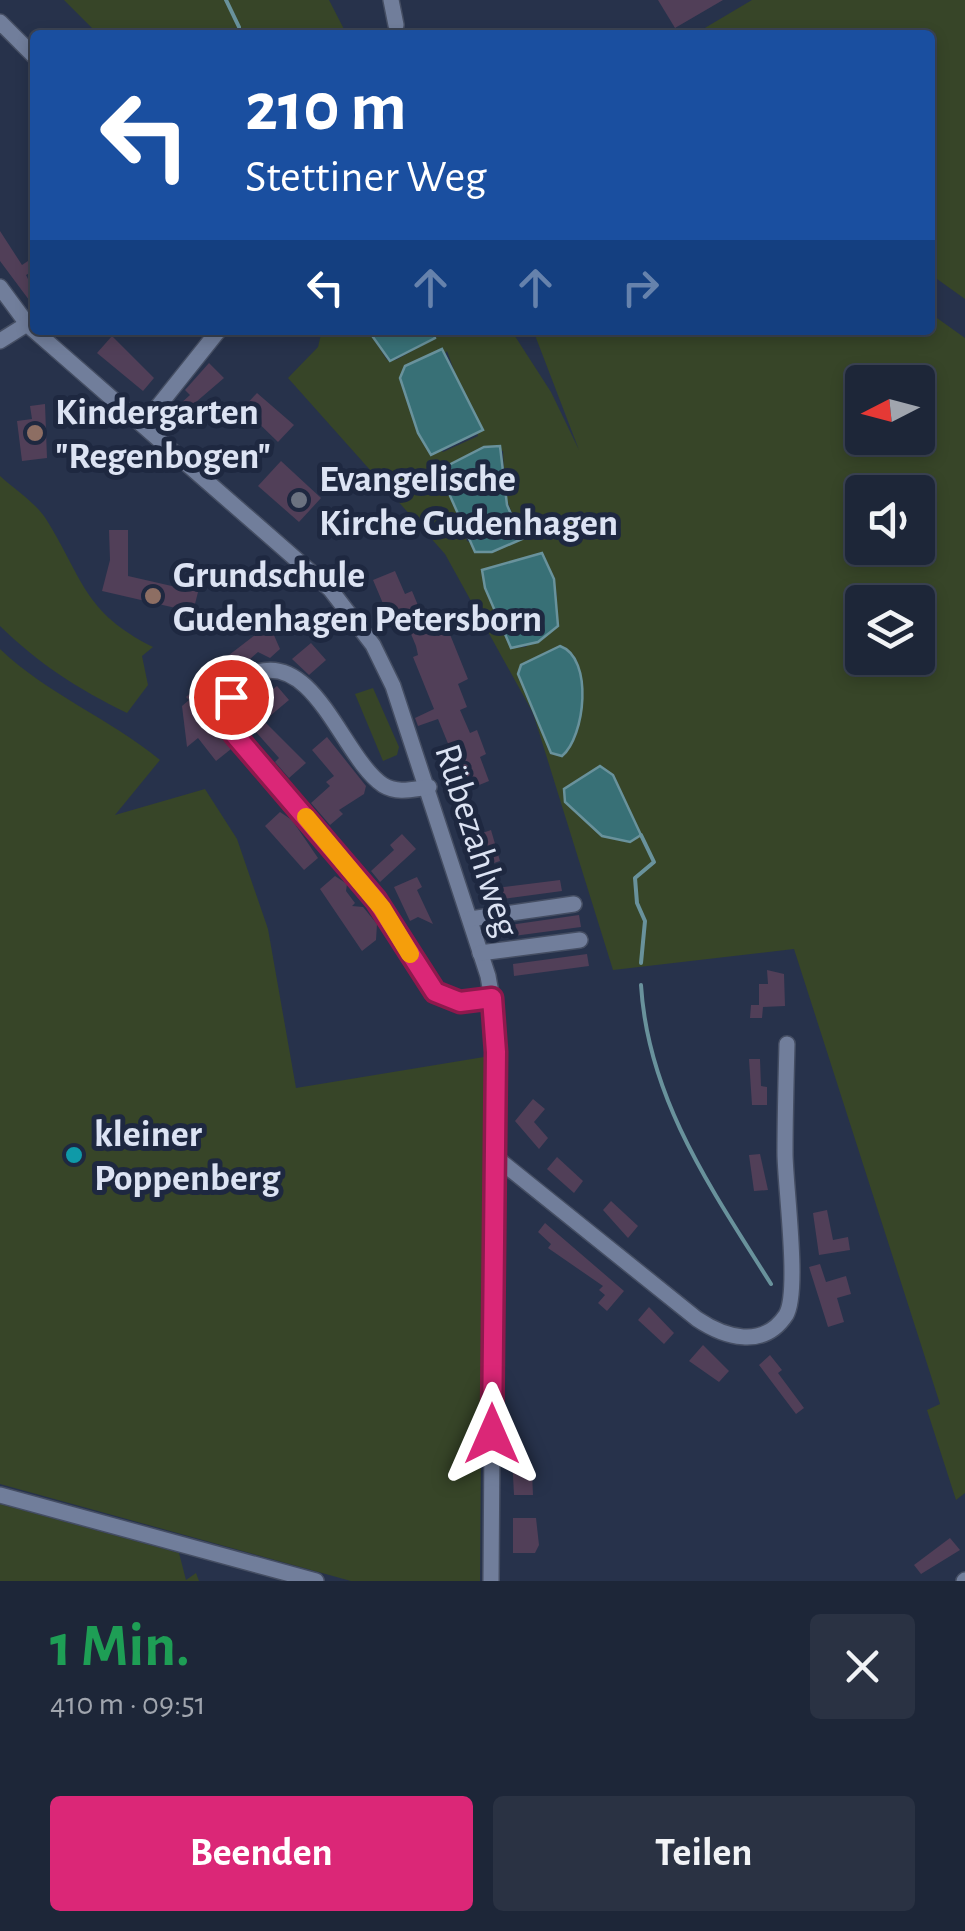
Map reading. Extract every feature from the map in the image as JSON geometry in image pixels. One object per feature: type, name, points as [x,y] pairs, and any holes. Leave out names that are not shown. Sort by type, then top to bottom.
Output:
[{"type":"street","points":[[391,0],[396,25]]},
{"type":"street","points":[[0,22],[30,53]]},
{"type":"street","name":"Rübezahlweg","points":[[0,287],[30,321]]},
{"type":"street","points":[[0,342],[30,323]]},
{"type":"street","name":"Rübezahlweg","points":[[45,335],[346,608],[380,657],[429,787],[492,998],[491,1581]]},
{"type":"street","points":[[144,424],[215,335]]},
{"type":"street","points":[[429,787],[404,790],[382,784],[306,686],[287,672],[272,670],[251,675],[231,697],[228,712],[234,734],[382,908],[428,985],[454,1001],[492,998]]},
{"type":"street","points":[[470,919],[574,904]]},
{"type":"street","points":[[480,953],[580,940]]},
{"type":"street","points":[[494,1156],[697,1318],[730,1336],[754,1336],[779,1322],[791,1296],[785,1156],[787,1044]]},
{"type":"street","points":[[0,1495],[316,1581]]},
{"type":"shaded area","points":[[64,0],[329,0],[344,30],[94,30]]},
{"type":"shaded area","points":[[752,0],[965,0],[965,299],[935,278],[935,30],[701,30]]},
{"type":"shaded area","points":[[935,317],[965,338],[965,1493],[956,1500],[927,1410],[940,1404],[794,949],[613,970],[533,713],[445,554],[288,378],[318,347],[321,335],[371,335],[387,360],[396,360],[434,335],[514,335],[551,392],[579,450],[535,335],[935,335]],"holes":[[[447,351],[478,436],[443,452],[418,433],[410,404]],[[484,447],[503,451],[505,495],[522,539],[492,552],[467,541],[443,468]],[[542,553],[557,595],[526,647],[511,648],[482,570]],[[600,766],[613,775],[641,835],[630,842],[602,836],[565,802],[564,789]]]},
{"type":"shaded area","points":[[372,335],[434,335],[435,338],[390,361]]},
{"type":"shaded area","points":[[442,349],[483,430],[431,455],[418,433],[400,378],[405,366]]},
{"type":"shaded area","points":[[500,446],[507,505],[522,539],[492,552],[475,552],[443,480],[443,468],[484,447]]},
{"type":"shaded area","points":[[0,476],[42,513],[98,607],[112,621],[153,647],[142,656],[148,685],[127,713],[60,675],[0,626]]},
{"type":"shaded area","points":[[542,553],[554,579],[558,626],[538,642],[511,648],[485,588],[482,570]]},
{"type":"shaded area","points":[[560,646],[571,653],[582,681],[576,732],[562,756],[551,753],[518,674],[521,665]]},
{"type":"shaded area","points":[[0,649],[160,760],[115,815],[205,789],[237,839],[268,929],[296,1088],[484,1057],[480,1581],[351,1581],[0,1484]]},
{"type":"shaded area","points":[[373,688],[399,747],[397,755],[383,761],[355,694]]},
{"type":"shaded area","points":[[600,766],[613,775],[641,835],[630,842],[602,836],[565,802],[564,789]]},
{"type":"shaded area","points":[[0,1504],[179,1553],[186,1580],[196,1573],[199,1581],[0,1581]]},
{"type":"building","points":[[658,0],[723,0],[675,28]]},
{"type":"building","points":[[0,231],[22,265],[28,261],[30,265],[26,275],[30,301],[0,261]]},
{"type":"building","points":[[112,336],[154,378],[143,391],[97,353]]},
{"type":"building","points":[[209,363],[224,378],[189,408],[196,417],[183,429],[169,414],[190,395],[185,390]]},
{"type":"building","points":[[257,393],[294,425],[278,442],[243,408]]},
{"type":"building","name":"Kindergarten \"Regenbogen\"","points":[[45,404],[47,458],[22,461],[17,421],[32,419],[30,406]]},
{"type":"building","points":[[281,461],[321,498],[299,522],[258,486]]},
{"type":"building","points":[[109,530],[128,530],[128,576],[198,592],[193,612],[102,591],[110,560]]},
{"type":"building","points":[[395,571],[405,594],[412,591],[422,615],[428,612],[438,636],[449,632],[468,679],[458,684],[467,707],[460,710],[470,733],[477,730],[486,754],[480,757],[489,781],[467,790],[438,719],[418,726],[415,718],[434,709],[413,657],[418,655],[416,646],[406,622],[399,625],[393,610],[387,613],[373,580]]},
{"type":"building","points":[[264,628],[273,633],[280,649],[270,658],[258,652],[212,692],[218,699],[201,714],[231,749],[216,761],[198,738],[187,747],[182,706],[189,700],[186,697],[218,668],[216,665]]},
{"type":"building","points":[[311,643],[326,660],[309,675],[292,659]]},
{"type":"building","points":[[277,686],[289,700],[264,721],[306,763],[289,778],[275,762],[279,758],[240,714]]},
{"type":"building","points":[[327,737],[366,786],[364,794],[339,810],[343,814],[330,825],[311,803],[330,786],[326,782],[334,776],[312,750]]},
{"type":"building","points":[[280,812],[292,820],[318,858],[304,870],[265,826]]},
{"type":"building","points":[[470,821],[474,836],[491,830],[500,861],[482,867],[473,836],[460,840],[456,824]]},
{"type":"building","points":[[402,834],[416,849],[380,882],[371,871],[394,850],[390,845]]},
{"type":"building","points":[[335,876],[347,884],[346,891],[355,903],[352,906],[363,907],[377,924],[376,940],[362,951],[320,889]]},
{"type":"building","points":[[417,877],[422,887],[417,890],[433,924],[418,917],[410,921],[394,887]]},
{"type":"building","points":[[560,880],[562,891],[488,901],[487,889]]},
{"type":"building","points":[[579,915],[581,927],[491,939],[488,928]]},
{"type":"building","points":[[587,954],[589,966],[514,976],[513,964]]},
{"type":"building","points":[[767,970],[784,974],[785,1006],[763,1007],[762,1018],[750,1018],[751,1005],[759,1005],[759,984],[768,984]]},
{"type":"building","points":[[749,1059],[760,1059],[761,1086],[767,1087],[767,1105],[752,1105]]},
{"type":"building","points":[[533,1099],[545,1109],[534,1122],[548,1138],[539,1149],[515,1121]]},
{"type":"building","points":[[760,1154],[768,1190],[754,1191],[749,1155]]},
{"type":"building","points":[[557,1157],[583,1181],[574,1193],[547,1169]]},
{"type":"building","points":[[611,1201],[638,1226],[628,1238],[603,1210]]},
{"type":"building","points":[[827,1210],[833,1240],[848,1237],[850,1250],[819,1255],[813,1213]]},
{"type":"building","points":[[545,1223],[624,1291],[607,1311],[598,1303],[605,1295],[599,1290],[603,1286],[548,1248],[551,1244],[538,1232]]},
{"type":"building","points":[[820,1264],[826,1282],[846,1276],[851,1294],[837,1298],[844,1322],[828,1327],[809,1267]]},
{"type":"building","points":[[649,1307],[674,1333],[664,1344],[638,1320]]},
{"type":"building","points":[[703,1345],[729,1371],[719,1382],[689,1361]]},
{"type":"building","points":[[770,1355],[804,1408],[796,1414],[759,1365]]},
{"type":"building","points":[[512,1456],[525,1456],[526,1473],[532,1473],[533,1495],[514,1495]]},
{"type":"building","points":[[513,1518],[536,1518],[539,1545],[535,1553],[513,1553]]},
{"type":"building","points":[[950,1538],[960,1550],[921,1574],[914,1565]]},
{"type":"waterway","points":[[226,0],[239,27]]},
{"type":"waterway","points":[[641,835],[654,862],[635,878],[637,903],[645,921],[641,963]]},
{"type":"waterway","points":[[641,985],[656,1067],[686,1142],[771,1284]]},
{"type":"slow traffic","points":[[306,817],[382,908],[410,954]]},
{"type":"place","name":"Kindergarten \"Regenbogen\"","points":[[35,433]]},
{"type":"place","name":"Evangelische Kirche Gudenhagen","points":[[299,500]]},
{"type":"place","name":"Grundschule Gudenhagen Petersborn","points":[[153,596]]},
{"type":"place","name":"kleiner Poppenberg","points":[[74,1155]]},
{"type":"route","points":[[231,697],[228,712],[234,734],[382,908],[428,985],[454,1001],[492,998],[496,1052],[492,1434]]}]
